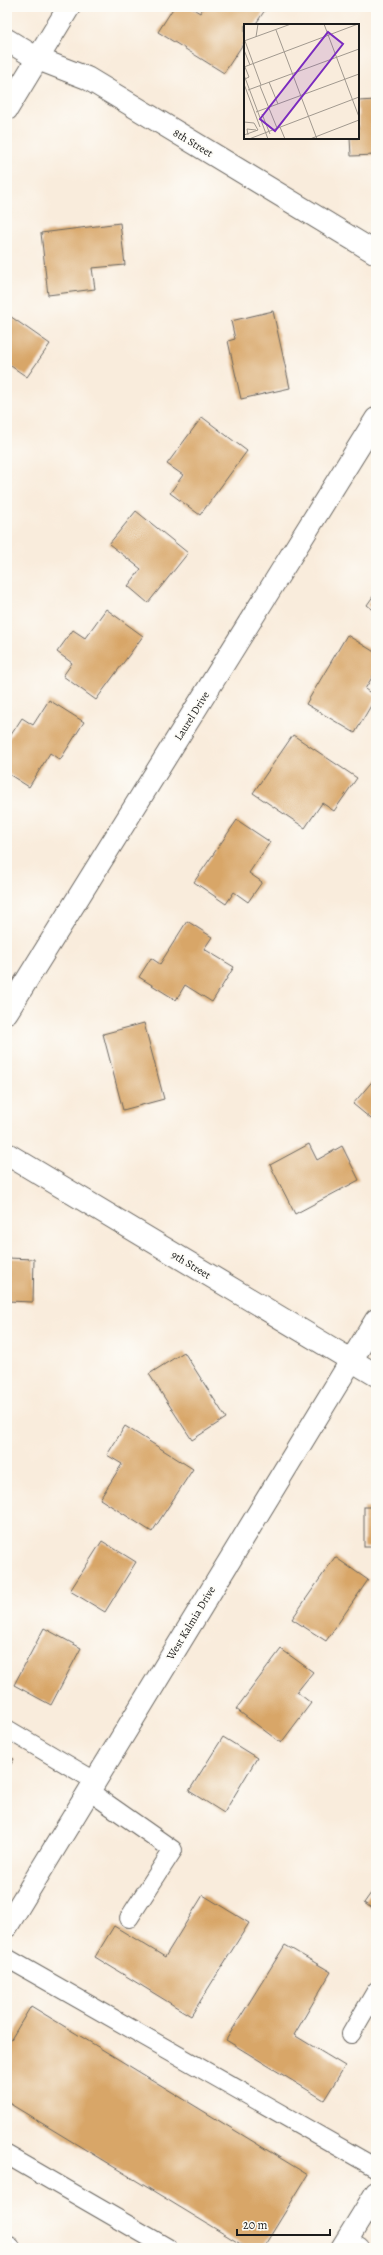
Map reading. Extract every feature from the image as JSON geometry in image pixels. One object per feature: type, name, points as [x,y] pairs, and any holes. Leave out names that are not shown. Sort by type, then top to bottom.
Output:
[{"type":"street","points":[[7,109],[69,7]]},
{"type":"street","name":"8th Street","points":[[7,40],[38,59],[86,78],[376,253]]},
{"type":"street","name":"Laurel Drive","points":[[7,1012],[376,419]]},
{"type":"street","name":"9th Street","points":[[7,1154],[376,1375]]},
{"type":"street","name":"West Kalmia Drive","points":[[7,1926],[376,1320]]},
{"type":"street","points":[[350,2245],[376,2193]]},
{"type":"lane","points":[[7,1729],[92,1786],[173,1850],[129,1918]]},
{"type":"lane","points":[[7,1958],[376,2168]]},
{"type":"lane","points":[[350,2034],[376,1991]]},
{"type":"lane","points":[[7,2155],[168,2248]]},
{"type":"building","points":[[174,7],[190,7],[200,13],[204,7],[267,7],[256,24],[244,24],[244,43],[224,73],[158,32]]},
{"type":"building","points":[[376,100],[376,155],[351,156],[350,139],[359,139],[359,101]]},
{"type":"building","points":[[120,223],[125,265],[92,268],[95,289],[48,295],[41,233]]},
{"type":"building","points":[[273,311],[290,388],[241,399],[228,341],[235,339],[231,321]]},
{"type":"building","points":[[7,314],[50,344],[27,377],[8,364],[7,366]]},
{"type":"building","points":[[202,417],[247,451],[200,515],[170,493],[183,475],[167,464]]},
{"type":"building","points":[[136,511],[188,553],[148,603],[128,586],[141,569],[109,544]]},
{"type":"building","points":[[376,592],[376,612],[367,605]]},
{"type":"building","points":[[106,609],[143,636],[96,700],[63,676],[72,663],[57,652],[73,630],[85,638]]},
{"type":"building","points":[[347,635],[376,653],[376,671],[365,689],[376,697],[355,733],[306,704]]},
{"type":"building","points":[[49,700],[84,722],[60,760],[50,753],[29,787],[7,773],[7,741],[22,718],[33,725]]},
{"type":"building","points":[[293,735],[357,778],[334,811],[322,803],[305,828],[253,793]]},
{"type":"building","points":[[237,820],[270,842],[249,873],[262,882],[248,902],[234,892],[226,904],[194,882]]},
{"type":"building","points":[[187,921],[212,937],[204,949],[234,967],[212,1002],[185,985],[176,1000],[139,977],[151,958],[160,964]]},
{"type":"building","points":[[144,1023],[164,1099],[123,1110],[103,1034]]},
{"type":"building","points":[[376,1077],[376,1123],[353,1104]]},
{"type":"building","points":[[309,1144],[317,1160],[342,1146],[359,1180],[295,1214],[270,1165]]},
{"type":"building","points":[[7,1258],[34,1259],[33,1302],[7,1301]]},
{"type":"building","points":[[184,1352],[226,1418],[192,1440],[149,1374]]},
{"type":"building","points":[[125,1426],[193,1469],[152,1532],[100,1499],[122,1464],[107,1455]]},
{"type":"building","points":[[364,1507],[376,1507],[376,1547],[364,1547]]},
{"type":"building","points":[[102,1541],[136,1562],[105,1612],[70,1591]]},
{"type":"building","points":[[335,1557],[368,1580],[326,1641],[292,1619]]},
{"type":"building","points":[[44,1628],[81,1648],[51,1705],[14,1685]]},
{"type":"building","points":[[281,1649],[313,1672],[297,1692],[311,1703],[281,1743],[236,1709]]},
{"type":"building","points":[[223,1737],[257,1758],[224,1813],[189,1791]]},
{"type":"building","points":[[7,1755],[14,1759],[7,1771]]},
{"type":"building","points":[[376,1886],[376,1911],[364,1903]]},
{"type":"building","points":[[203,1895],[249,1923],[191,2016],[95,1957],[114,1926],[165,1957]]},
{"type":"building","points":[[285,1945],[331,1972],[294,2035],[345,2066],[324,2100],[226,2040]]},
{"type":"building","points":[[31,2006],[308,2175],[263,2248],[247,2248],[7,2102],[7,2046]]}]
